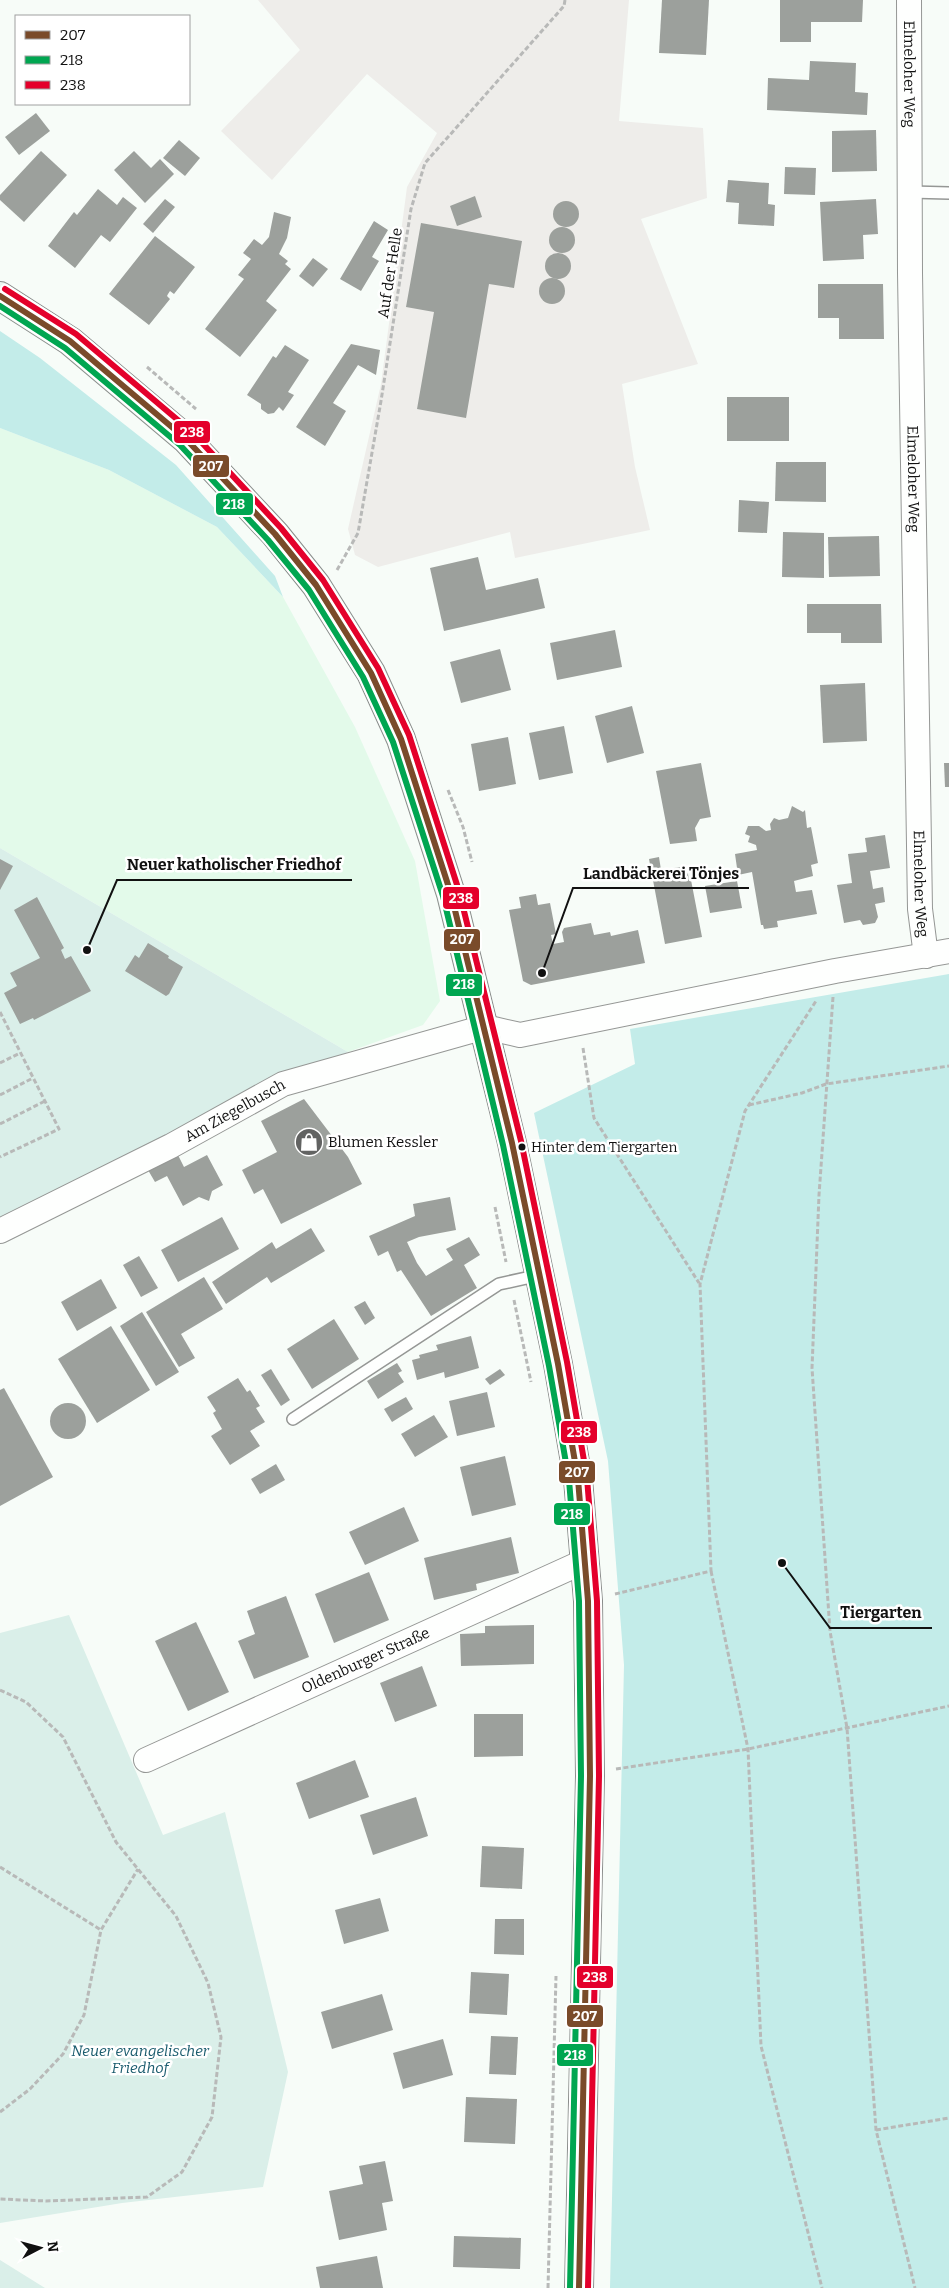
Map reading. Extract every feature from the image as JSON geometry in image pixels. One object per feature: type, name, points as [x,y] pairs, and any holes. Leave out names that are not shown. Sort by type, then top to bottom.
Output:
[{"type":"main road","points":[[0,296],[70,341],[186,439],[275,534],[316,585],[371,674],[401,739],[451,894],[485,1027],[540,1275],[578,1479],[588,1601],[590,1776],[579,2288]]},
{"type":"street","name":"Elmeloher Weg","points":[[909,0],[920,909],[938,953]]},
{"type":"street","points":[[485,1027],[520,1034],[835,971],[938,953]]},
{"type":"street","name":"Am Ziegelbusch","points":[[0,1231],[171,1146],[284,1084],[485,1027]]},
{"type":"street","name":"Oldenburger Straße","points":[[146,1760],[585,1561]]},
{"type":"lane","points":[[910,192],[949,193]]},
{"type":"lane","points":[[292,1419],[499,1284],[540,1275]]},
{"type":"path","name":"Auf der Helle","points":[[316,585],[337,571],[358,533],[411,209],[425,163],[564,6],[565,0]]},
{"type":"path","points":[[835,971],[819,1195],[812,1368],[830,1631],[847,1728],[876,2130],[915,2288]]},
{"type":"path","points":[[822,2288],[761,2046],[748,1749],[711,1571],[700,1284],[745,1110],[835,971]]},
{"type":"path","points":[[0,1012],[59,1129],[0,1156]]},
{"type":"path","points":[[579,1022],[594,1118],[700,1284]]},
{"type":"path","points":[[0,1063],[20,1053]]},
{"type":"path","points":[[749,1105],[802,1093],[826,1084],[949,1066]]},
{"type":"path","points":[[0,1095],[33,1078]]},
{"type":"path","points":[[0,1124],[45,1101]]},
{"type":"path","points":[[493,1200],[531,1382]]},
{"type":"path","points":[[588,1601],[711,1571]]},
{"type":"path","points":[[0,1690],[26,1702],[62,1737],[116,1842],[176,1916],[208,1983],[221,2037],[212,2117],[182,2172],[147,2197],[46,2201],[0,2199]]},
{"type":"path","points":[[608,1770],[748,1749],[949,1706]]},
{"type":"path","points":[[0,1867],[101,1930]]},
{"type":"path","points":[[0,2112],[30,2089],[63,2054],[84,2015],[101,1930],[138,1869]]},
{"type":"path","points":[[548,2288],[556,1972]]},
{"type":"path","points":[[876,2130],[949,2118]]},
{"type":"shaded area","points":[[258,0],[629,0],[619,121],[703,128],[707,198],[641,219],[698,364],[622,384],[635,467],[650,530],[515,558],[510,532],[378,567],[355,555],[348,529],[381,384],[407,187],[437,133],[367,74],[272,180],[221,131],[300,50]]},
{"type":"shaded area","points":[[0,331],[40,358],[176,465],[275,576],[283,597],[217,527],[109,470],[0,428]]},
{"type":"shaded area","points":[[949,974],[949,2288],[610,2288],[624,1665],[608,1461],[534,1113],[635,1064],[630,1029]]},
{"type":"green space","points":[[0,428],[109,470],[217,527],[283,597],[355,727],[415,861],[440,1001],[423,1025],[348,1052],[0,848]]},
{"type":"green space","points":[[0,848],[348,1052],[0,1226]]},
{"type":"green space","name":"Neuer evangelischer Friedhof","points":[[69,1615],[163,1835],[225,1812],[288,2072],[263,2187],[122,2203],[0,2223],[0,1633]]},
{"type":"green space","points":[[0,2260],[45,2288],[0,2288]]},
{"type":"building","points":[[662,0],[709,0],[706,55],[659,53]]},
{"type":"building","points":[[780,0],[863,0],[862,22],[811,22],[811,42],[780,42]]},
{"type":"building","points":[[810,61],[856,63],[855,92],[868,93],[867,115],[767,110],[768,78],[809,80]]},
{"type":"building","points":[[36,113],[50,131],[19,155],[5,137]]},
{"type":"building","points":[[876,130],[877,171],[832,172],[832,131]]},
{"type":"building","points":[[179,140],[200,158],[185,176],[163,158]]},
{"type":"building","points":[[41,151],[67,175],[24,222],[0,200],[0,195]]},
{"type":"building","points":[[134,151],[151,168],[160,159],[174,174],[145,203],[114,170]]},
{"type":"building","points":[[785,167],[816,168],[815,195],[784,194]]},
{"type":"building","points":[[728,180],[769,183],[768,204],[775,205],[774,226],[738,224],[739,203],[726,202]]},
{"type":"building","points":[[98,189],[117,205],[123,197],[137,208],[110,242],[101,235],[75,268],[48,246],[74,212],[77,215]]},
{"type":"building","points":[[475,196],[482,217],[457,226],[450,206]]},
{"type":"building","points":[[165,199],[175,207],[153,233],[143,224]]},
{"type":"building","points":[[876,199],[878,234],[863,235],[864,259],[823,261],[820,202]]},
{"type":"building","points":[[566,201],[575,205],[579,214],[575,223],[566,227],[557,223],[553,214],[557,205]]},
{"type":"building","points":[[274,212],[291,217],[287,238],[279,254],[288,261],[285,264],[291,269],[266,301],[277,310],[240,357],[205,329],[244,279],[238,275],[251,259],[243,253],[254,239],[262,245],[269,237]]},
{"type":"building","points":[[374,221],[388,230],[372,257],[379,261],[361,291],[340,279]]},
{"type":"building","points":[[421,223],[522,241],[514,288],[489,284],[466,418],[417,409],[434,312],[406,307]]},
{"type":"building","points":[[562,227],[571,231],[575,240],[571,249],[562,253],[553,249],[549,240],[553,231]]},
{"type":"building","points":[[155,236],[195,267],[174,294],[170,291],[167,296],[170,299],[149,325],[109,294]]},
{"type":"building","points":[[558,253],[567,257],[571,266],[567,275],[558,279],[549,275],[545,266],[549,257]]},
{"type":"building","points":[[313,258],[328,269],[313,287],[299,276]]},
{"type":"building","points":[[552,278],[561,282],[565,291],[561,300],[552,304],[543,300],[539,291],[543,282]]},
{"type":"building","points":[[818,284],[883,284],[884,339],[839,339],[839,318],[818,318]]},
{"type":"building","points":[[351,344],[380,350],[376,375],[358,365],[333,403],[346,411],[325,446],[296,427]]},
{"type":"building","points":[[285,345],[309,360],[288,392],[294,395],[283,411],[279,407],[274,413],[268,414],[261,409],[261,404],[247,395],[273,356],[276,358]]},
{"type":"building","points":[[727,397],[789,397],[789,441],[727,441]]},
{"type":"building","points":[[776,462],[826,462],[826,502],[775,501]]},
{"type":"building","points":[[739,500],[769,502],[767,533],[738,532]]},
{"type":"building","points":[[783,532],[824,533],[824,578],[782,577]]},
{"type":"building","points":[[879,536],[880,576],[829,577],[828,537]]},
{"type":"building","points":[[478,557],[486,590],[538,578],[545,608],[444,631],[430,568]]},
{"type":"building","points":[[807,604],[881,604],[882,643],[841,643],[841,633],[807,633]]},
{"type":"building","points":[[615,630],[622,667],[557,680],[550,643]]},
{"type":"building","points":[[500,649],[511,690],[461,703],[450,662]]},
{"type":"building","points":[[865,683],[867,741],[823,743],[820,685]]},
{"type":"building","points":[[632,706],[644,753],[607,763],[595,716]]},
{"type":"building","points":[[564,726],[573,773],[539,780],[529,733]]},
{"type":"building","points":[[508,737],[516,784],[479,791],[471,744]]},
{"type":"building","points":[[701,763],[711,817],[700,819],[695,828],[697,841],[670,844],[656,771]]},
{"type":"building","points":[[944,763],[949,763],[949,787],[945,787]]},
{"type":"building","points":[[792,806],[803,812],[805,810],[807,828],[811,827],[818,863],[811,865],[813,876],[794,881],[796,892],[812,890],[817,914],[777,921],[778,927],[764,929],[763,925],[761,925],[752,872],[738,875],[735,854],[757,850],[756,845],[748,842],[750,836],[745,834],[748,826],[759,826],[766,831],[771,830],[770,824],[774,818],[779,820],[788,818]]},
{"type":"building","points":[[885,835],[890,868],[870,871],[873,889],[883,887],[885,902],[875,904],[878,917],[875,923],[863,925],[860,920],[844,923],[837,885],[852,883],[848,854],[867,852],[865,838]]},
{"type":"building","points":[[659,857],[661,870],[681,867],[688,874],[689,881],[691,880],[702,937],[665,944],[649,859]]},
{"type":"building","points":[[0,859],[13,866],[0,890]]},
{"type":"building","points":[[737,881],[742,908],[710,913],[705,886]]},
{"type":"building","points":[[536,894],[538,905],[550,903],[556,934],[551,935],[553,944],[564,942],[562,932],[564,928],[591,923],[594,935],[610,932],[611,936],[638,930],[645,963],[531,985],[523,981],[509,910],[521,908],[519,897]]},
{"type":"building","points":[[37,897],[64,948],[61,950],[65,959],[71,956],[91,991],[34,1020],[33,1018],[20,1024],[4,993],[17,986],[10,973],[40,958],[14,910]]},
{"type":"building","points":[[148,943],[183,967],[169,994],[166,996],[125,971],[135,955],[139,958]]},
{"type":"building","points":[[304,1099],[348,1157],[362,1184],[281,1224],[263,1189],[254,1194],[242,1170],[277,1152],[261,1121]]},
{"type":"building","points":[[178,1155],[184,1167],[207,1155],[223,1185],[212,1191],[209,1201],[199,1197],[183,1206],[167,1176],[155,1182],[148,1170]]},
{"type":"building","points":[[450,1197],[456,1230],[419,1237],[407,1242],[417,1263],[426,1276],[453,1260],[446,1249],[469,1237],[480,1255],[464,1265],[477,1288],[431,1316],[401,1270],[397,1272],[388,1251],[378,1256],[369,1236],[415,1216],[413,1204]]},
{"type":"building","points":[[222,1217],[239,1249],[178,1282],[161,1250]]},
{"type":"building","points":[[311,1228],[325,1251],[271,1283],[267,1277],[226,1304],[212,1282],[272,1242],[276,1249]]},
{"type":"building","points":[[139,1256],[158,1288],[141,1297],[123,1265]]},
{"type":"building","points":[[204,1277],[223,1309],[181,1334],[195,1358],[179,1367],[146,1312]]},
{"type":"building","points":[[101,1279],[117,1308],[77,1331],[61,1302]]},
{"type":"building","points":[[365,1301],[375,1318],[365,1325],[354,1307]]},
{"type":"building","points":[[142,1312],[179,1372],[156,1386],[120,1326]]},
{"type":"building","points":[[334,1319],[359,1359],[312,1389],[287,1349]]},
{"type":"building","points":[[111,1326],[150,1390],[97,1423],[58,1359]]},
{"type":"building","points":[[471,1336],[479,1368],[445,1378],[444,1372],[417,1380],[412,1360],[420,1358],[419,1355],[438,1350],[436,1345]]},
{"type":"building","points":[[397,1363],[402,1371],[398,1373],[404,1382],[378,1399],[367,1381]]},
{"type":"building","points":[[271,1369],[290,1400],[281,1406],[261,1375]]},
{"type":"building","points":[[500,1369],[505,1375],[490,1385],[485,1379]]},
{"type":"building","points":[[238,1378],[247,1392],[250,1390],[260,1406],[256,1408],[265,1422],[250,1431],[260,1446],[230,1465],[211,1436],[222,1429],[213,1413],[216,1411],[207,1397]]},
{"type":"building","points":[[4,1388],[53,1477],[0,1506],[0,1390]]},
{"type":"building","points":[[487,1392],[495,1427],[457,1436],[449,1401]]},
{"type":"building","points":[[406,1397],[413,1409],[392,1422],[384,1409]]},
{"type":"building","points":[[68,1403],[81,1408],[86,1421],[81,1434],[68,1439],[55,1434],[50,1421],[55,1408]]},
{"type":"building","points":[[434,1415],[448,1437],[415,1457],[401,1434]]},
{"type":"building","points":[[505,1456],[516,1505],[472,1516],[460,1467]]},
{"type":"building","points":[[276,1464],[285,1480],[260,1494],[251,1479]]},
{"type":"building","points":[[404,1507],[419,1541],[365,1565],[349,1532]]},
{"type":"building","points":[[511,1537],[519,1573],[476,1584],[477,1590],[434,1600],[424,1558]]},
{"type":"building","points":[[369,1572],[389,1620],[334,1643],[315,1594]]},
{"type":"building","points":[[286,1596],[309,1657],[254,1679],[238,1641],[255,1634],[247,1611]]},
{"type":"building","points":[[196,1622],[229,1692],[188,1711],[155,1641]]},
{"type":"building","points":[[534,1625],[534,1664],[461,1666],[460,1634],[485,1633],[485,1626]]},
{"type":"building","points":[[422,1666],[437,1706],[395,1722],[380,1683]]},
{"type":"building","points":[[474,1714],[523,1714],[523,1756],[474,1757]]},
{"type":"building","points":[[355,1760],[369,1797],[309,1819],[296,1783]]},
{"type":"building","points":[[416,1797],[428,1836],[373,1855],[360,1815]]},
{"type":"building","points":[[482,1846],[524,1848],[522,1889],[480,1887]]},
{"type":"building","points":[[380,1898],[389,1931],[344,1944],[335,1910]]},
{"type":"building","points":[[495,1919],[524,1919],[524,1955],[494,1954]]},
{"type":"building","points":[[471,1972],[509,1974],[507,2015],[469,2013]]},
{"type":"building","points":[[382,1994],[393,2030],[332,2049],[321,2012]]},
{"type":"building","points":[[491,2036],[518,2037],[516,2075],[489,2074]]},
{"type":"building","points":[[443,2039],[453,2075],[403,2089],[393,2053]]},
{"type":"building","points":[[466,2097],[517,2099],[515,2144],[464,2142]]},
{"type":"building","points":[[385,2161],[393,2201],[382,2203],[387,2230],[339,2240],[329,2191],[363,2184],[359,2166]]},
{"type":"building","points":[[454,2236],[521,2238],[520,2269],[453,2267]]},
{"type":"building","points":[[377,2256],[383,2288],[320,2288],[316,2267]]},
{"type":"transit line","name":"238","points":[[5,289],[76,334],[192,432],[281,528],[323,580],[378,668],[409,735],[459,891],[521,1141],[567,1362],[587,1478],[597,1601],[599,1776],[588,2288]]},
{"type":"transit line","name":"207","points":[[0,296],[70,341],[186,439],[275,534],[316,585],[371,673],[401,739],[451,894],[512,1143],[558,1364],[578,1479],[588,1601],[590,1776],[579,2288]]},
{"type":"transit line","name":"218","points":[[0,306],[65,348],[180,445],[268,540],[309,590],[363,677],[393,742],[443,896],[503,1145],[549,1366],[569,1480],[579,1601],[581,1776],[570,2288]]},
{"type":"place","name":"Neuer katholischer Friedhof","points":[[87,950]]},
{"type":"place","name":"Landbäckerei Tönjes","points":[[542,973]]},
{"type":"place","name":"Blumen Kessler","points":[[309,1142]]},
{"type":"place","name":"Hinter dem Tiergarten","points":[[522,1147]]},
{"type":"place","name":"Tiergarten","points":[[782,1563]]}]
